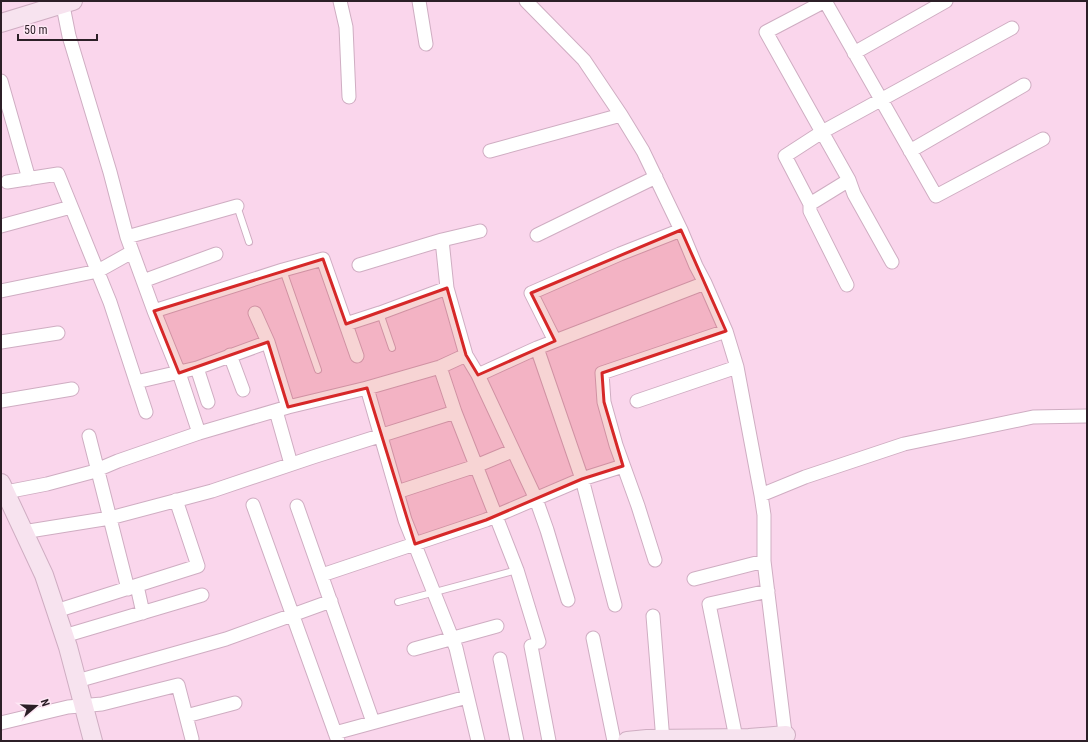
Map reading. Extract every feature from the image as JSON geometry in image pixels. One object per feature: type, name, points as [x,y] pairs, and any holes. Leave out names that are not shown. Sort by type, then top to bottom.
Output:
[{"type":"main road","points":[[1,23],[66,2]]},
{"type":"main road","points":[[4,488],[44,575],[64,636],[93,741]]},
{"type":"main road","points":[[627,741],[647,739],[786,738]]},
{"type":"street","points":[[340,1],[346,27],[349,97]]},
{"type":"street","points":[[419,1],[426,44]]},
{"type":"street","points":[[526,1],[584,60],[643,151],[681,230],[726,331],[737,367],[762,495],[764,515],[764,561],[786,738]]},
{"type":"street","points":[[892,262],[854,194],[849,180],[766,32],[825,1],[936,196],[1043,139]]},
{"type":"street","points":[[854,53],[946,1]]},
{"type":"street","points":[[66,2],[69,36],[110,172],[127,237],[199,433]]},
{"type":"street","points":[[847,285],[810,211],[810,204],[785,156],[822,132],[1012,28]]},
{"type":"street","points":[[1,81],[29,179]]},
{"type":"street","points":[[910,151],[1024,85]]},
{"type":"street","points":[[490,151],[621,115]]},
{"type":"street","points":[[7,182],[58,174],[110,302],[146,412]]},
{"type":"street","points":[[538,235],[656,177]]},
{"type":"street","points":[[810,204],[849,180]]},
{"type":"street","points":[[127,237],[237,206]]},
{"type":"street","points":[[1,226],[71,208]]},
{"type":"street","points":[[555,341],[531,293],[620,254],[681,230]]},
{"type":"street","points":[[359,265],[442,240],[480,231]]},
{"type":"street","points":[[442,240],[447,288],[466,355],[478,375],[512,452],[536,499],[568,600]]},
{"type":"street","points":[[1,291],[98,271],[132,252]]},
{"type":"street","points":[[143,281],[216,254]]},
{"type":"street","points":[[154,311],[283,270],[323,259],[357,356]]},
{"type":"street","points":[[478,375],[537,348],[705,283]]},
{"type":"street","points":[[346,324],[447,288]]},
{"type":"street","points":[[255,313],[268,342],[282,409],[291,464]]},
{"type":"street","points":[[655,560],[638,506],[616,445],[604,402],[602,373],[726,331]]},
{"type":"street","points":[[1,342],[58,333]]},
{"type":"street","points":[[136,382],[198,368],[268,342]]},
{"type":"street","points":[[537,348],[582,479],[615,605]]},
{"type":"street","points":[[230,355],[243,390]]},
{"type":"street","points":[[4,488],[47,484],[92,472],[98,468],[199,433],[282,409],[367,388],[440,367],[466,355]]},
{"type":"street","points":[[440,367],[455,412],[494,515],[517,570],[535,644],[549,741]]},
{"type":"street","points":[[637,401],[737,367]]},
{"type":"street","points":[[198,368],[208,402]]},
{"type":"street","points":[[367,388],[405,520],[456,648],[478,741]]},
{"type":"street","points":[[1,401],[72,389]]},
{"type":"street","points":[[24,532],[110,518],[212,491],[291,464],[455,412]]},
{"type":"street","points":[[762,495],[805,478],[904,444],[1033,417],[1087,416]]},
{"type":"street","points":[[89,436],[110,518],[132,587],[143,612]]},
{"type":"street","points":[[397,492],[476,466],[512,452]]},
{"type":"street","points":[[322,575],[486,520],[494,515],[582,479],[623,466]]},
{"type":"street","points":[[56,611],[198,566],[176,500]]},
{"type":"street","points":[[253,505],[337,737],[373,722],[468,697]]},
{"type":"street","points":[[297,506],[373,722]]},
{"type":"street","points":[[694,579],[764,561]]},
{"type":"street","points":[[736,738],[709,604],[768,591]]},
{"type":"street","points":[[64,636],[202,595]]},
{"type":"street","points":[[77,681],[226,639],[331,601]]},
{"type":"street","points":[[653,616],[663,740]]},
{"type":"street","points":[[414,649],[497,626]]},
{"type":"street","points":[[593,638],[614,741]]},
{"type":"street","points":[[500,659],[517,741]]},
{"type":"street","points":[[1,723],[68,707],[102,704],[178,685],[192,739]]},
{"type":"street","points":[[186,716],[235,703]]},
{"type":"lane","points":[[237,206],[249,242]]},
{"type":"lane","points":[[283,270],[318,370]]},
{"type":"lane","points":[[380,313],[392,348]]},
{"type":"lane","points":[[398,602],[517,570]]},
{"type":"highlighted area","points":[[681,230],[726,331],[602,373],[604,402],[623,466],[582,479],[486,520],[415,544],[367,388],[288,407],[268,342],[179,373],[154,311],[323,259],[346,324],[447,288],[466,355],[478,375],[555,341],[531,293]]}]
